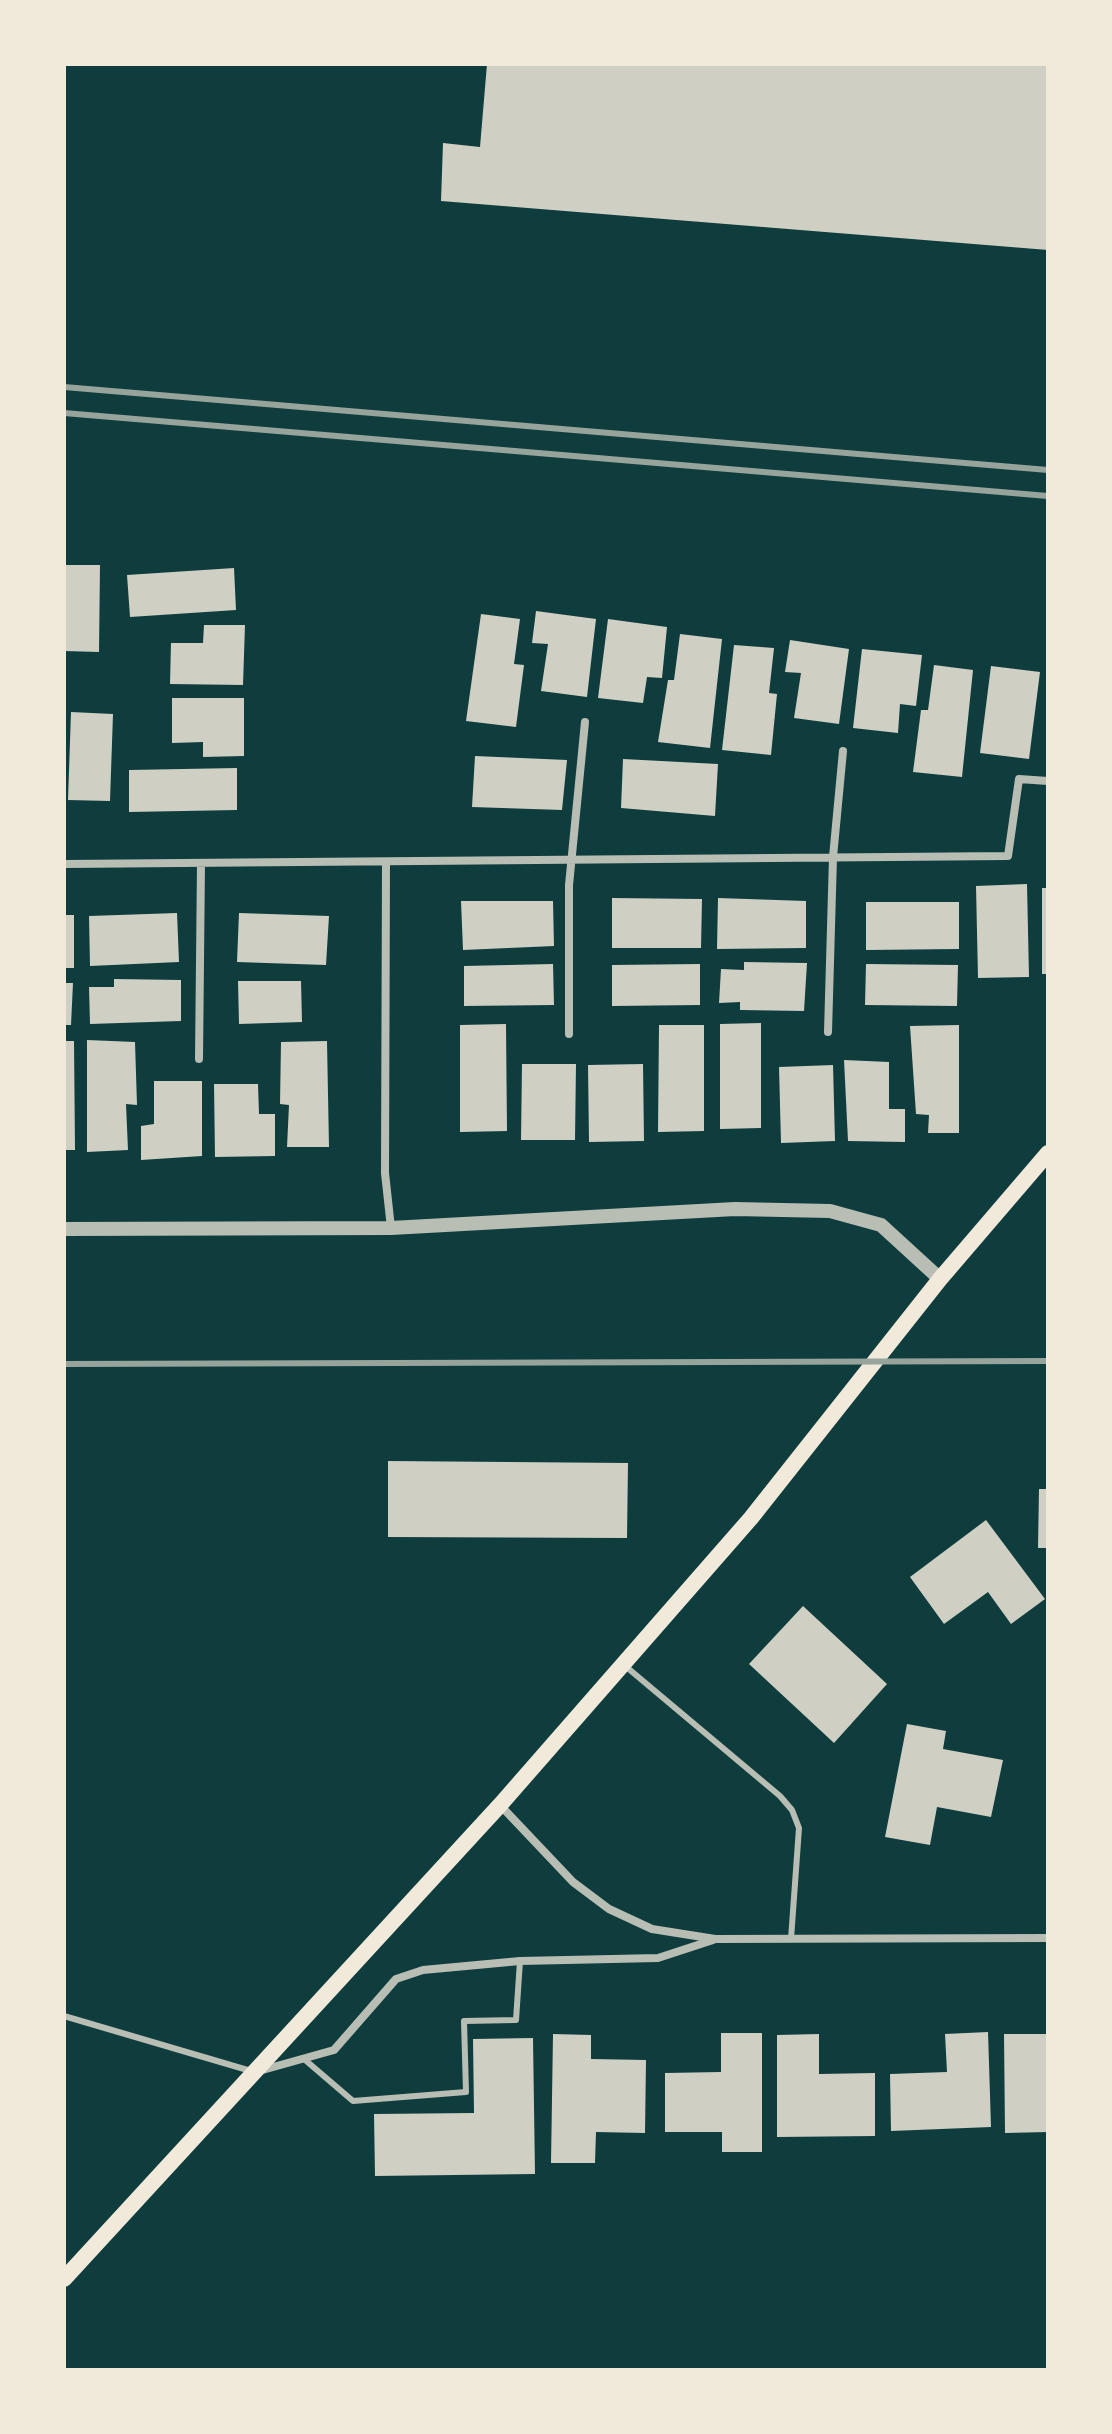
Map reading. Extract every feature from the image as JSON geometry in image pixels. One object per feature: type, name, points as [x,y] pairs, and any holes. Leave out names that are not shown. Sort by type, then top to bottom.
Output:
[{"type":"main road","points":[[64,2279],[500,1805],[751,1518],[940,1279],[1048,1153]]},
{"type":"street","points":[[569,1034],[570,860],[585,722]]},
{"type":"street","points":[[828,1032],[833,857],[843,751]]},
{"type":"street","points":[[64,864],[1008,856],[1019,779],[1048,781]]},
{"type":"street","points":[[386,862],[385,1173],[391,1228]]},
{"type":"street","points":[[199,1059],[201,863]]},
{"type":"street","points":[[64,1229],[391,1228],[735,1209],[830,1211],[881,1225],[940,1279]]},
{"type":"street","points":[[500,1805],[573,1882],[609,1909],[652,1929],[715,1939],[1048,1938]]},
{"type":"street","points":[[254,2072],[334,2050],[396,1979],[423,1970],[520,1961],[658,1958],[715,1939]]},
{"type":"lane","points":[[622,1664],[780,1796],[792,1810],[799,1828],[791,1939]]},
{"type":"lane","points":[[304,2059],[353,2101],[466,2092],[464,2021],[516,2020],[520,1961]]},
{"type":"lane","points":[[64,2016],[254,2072]]},
{"type":"building","points":[[487,64],[1048,64],[1048,250],[441,201],[443,143],[480,147]]},
{"type":"building","points":[[64,565],[100,565],[99,652],[64,651]]},
{"type":"building","points":[[234,568],[236,610],[130,617],[127,575]]},
{"type":"building","points":[[536,611],[596,619],[587,697],[541,691],[548,644],[532,643]]},
{"type":"building","points":[[481,614],[520,619],[514,664],[524,665],[516,727],[466,721]]},
{"type":"building","points":[[608,619],[667,627],[662,678],[647,677],[643,703],[598,698]]},
{"type":"building","points":[[204,625],[245,625],[243,685],[170,684],[171,643],[203,643]]},
{"type":"building","points":[[680,634],[722,639],[710,748],[658,742],[668,680],[674,680]]},
{"type":"building","points":[[790,640],[849,649],[839,724],[794,718],[801,673],[785,672]]},
{"type":"building","points":[[734,645],[774,648],[769,693],[777,694],[771,755],[722,750]]},
{"type":"building","points":[[862,649],[922,655],[916,706],[900,704],[898,733],[853,728]]},
{"type":"building","points":[[934,665],[973,670],[962,777],[913,772],[921,710],[928,710]]},
{"type":"building","points":[[991,666],[1040,672],[1029,759],[980,753]]},
{"type":"building","points":[[172,698],[244,698],[244,756],[203,757],[203,742],[172,743]]},
{"type":"building","points":[[71,712],[113,714],[110,801],[68,800]]},
{"type":"building","points":[[475,756],[567,760],[562,810],[472,807]]},
{"type":"building","points":[[623,759],[718,764],[715,816],[621,808]]},
{"type":"building","points":[[237,768],[237,810],[129,812],[129,770]]},
{"type":"building","points":[[1027,884],[1029,977],[978,978],[976,886]]},
{"type":"building","points":[[1042,888],[1048,888],[1048,974],[1042,974]]},
{"type":"building","points":[[612,898],[702,899],[701,948],[612,948]]},
{"type":"building","points":[[718,898],[806,901],[806,948],[717,949]]},
{"type":"building","points":[[461,901],[553,901],[554,946],[463,950]]},
{"type":"building","points":[[866,902],[959,902],[959,949],[866,950]]},
{"type":"building","points":[[177,913],[179,962],[90,966],[89,916]]},
{"type":"building","points":[[239,913],[329,916],[326,965],[237,962]]},
{"type":"building","points":[[64,915],[74,915],[74,968],[64,968]]},
{"type":"building","points":[[744,962],[807,963],[804,1011],[740,1010],[740,1002],[719,1003],[721,969],[744,970]]},
{"type":"building","points":[[553,964],[554,1005],[464,1006],[464,966]]},
{"type":"building","points":[[700,964],[700,1005],[612,1006],[612,965]]},
{"type":"building","points":[[866,964],[958,965],[957,1006],[865,1005]]},
{"type":"building","points":[[114,979],[181,980],[181,1021],[90,1024],[89,987],[114,987]]},
{"type":"building","points":[[238,981],[301,981],[302,1022],[239,1024]]},
{"type":"building","points":[[64,983],[73,983],[71,1025],[64,1025]]},
{"type":"building","points":[[761,1023],[761,1128],[720,1129],[720,1024]]},
{"type":"building","points":[[506,1024],[507,1131],[460,1132],[460,1025]]},
{"type":"building","points":[[659,1025],[704,1025],[704,1131],[658,1132]]},
{"type":"building","points":[[959,1025],[959,1133],[928,1133],[929,1115],[916,1114],[910,1026]]},
{"type":"building","points":[[87,1040],[135,1042],[137,1105],[126,1104],[128,1150],[87,1152]]},
{"type":"building","points":[[64,1041],[74,1041],[75,1150],[64,1150]]},
{"type":"building","points":[[327,1041],[329,1147],[287,1147],[289,1105],[280,1104],[281,1042]]},
{"type":"building","points":[[844,1060],[889,1062],[889,1109],[905,1109],[905,1142],[848,1141]]},
{"type":"building","points":[[522,1064],[576,1064],[575,1140],[521,1140]]},
{"type":"building","points":[[643,1064],[644,1141],[589,1142],[588,1065]]},
{"type":"building","points":[[833,1065],[835,1141],[781,1143],[779,1067]]},
{"type":"building","points":[[154,1081],[202,1081],[202,1156],[141,1160],[141,1126],[154,1124]]},
{"type":"building","points":[[214,1084],[258,1084],[259,1114],[275,1114],[275,1156],[215,1157]]},
{"type":"building","points":[[388,1461],[628,1463],[627,1538],[388,1537]]},
{"type":"building","points":[[1039,1489],[1048,1489],[1048,1548],[1038,1548]]},
{"type":"building","points":[[986,1520],[1045,1599],[1011,1624],[988,1592],[944,1624],[910,1577]]},
{"type":"building","points":[[803,1606],[887,1684],[834,1743],[749,1664]]},
{"type":"building","points":[[907,1724],[946,1731],[943,1749],[1003,1760],[991,1817],[937,1807],[930,1845],[885,1837]]},
{"type":"building","points":[[988,2032],[991,2127],[891,2131],[890,2074],[947,2072],[945,2034]]},
{"type":"building","points":[[721,2033],[762,2033],[762,2152],[722,2152],[722,2132],[665,2132],[665,2073],[721,2072]]},
{"type":"building","points":[[553,2034],[591,2035],[591,2059],[646,2060],[645,2133],[596,2132],[595,2163],[551,2163]]},
{"type":"building","points":[[819,2034],[819,2074],[875,2073],[875,2136],[777,2137],[777,2035]]},
{"type":"building","points":[[1004,2034],[1046,2034],[1048,2132],[1005,2133]]},
{"type":"building","points":[[533,2038],[535,2174],[375,2176],[374,2114],[474,2113],[473,2039]]},
{"type":"railway","points":[[64,387],[1048,470]]},
{"type":"railway","points":[[64,413],[1048,496]]},
{"type":"railway","points":[[64,1364],[1048,1361]]}]
